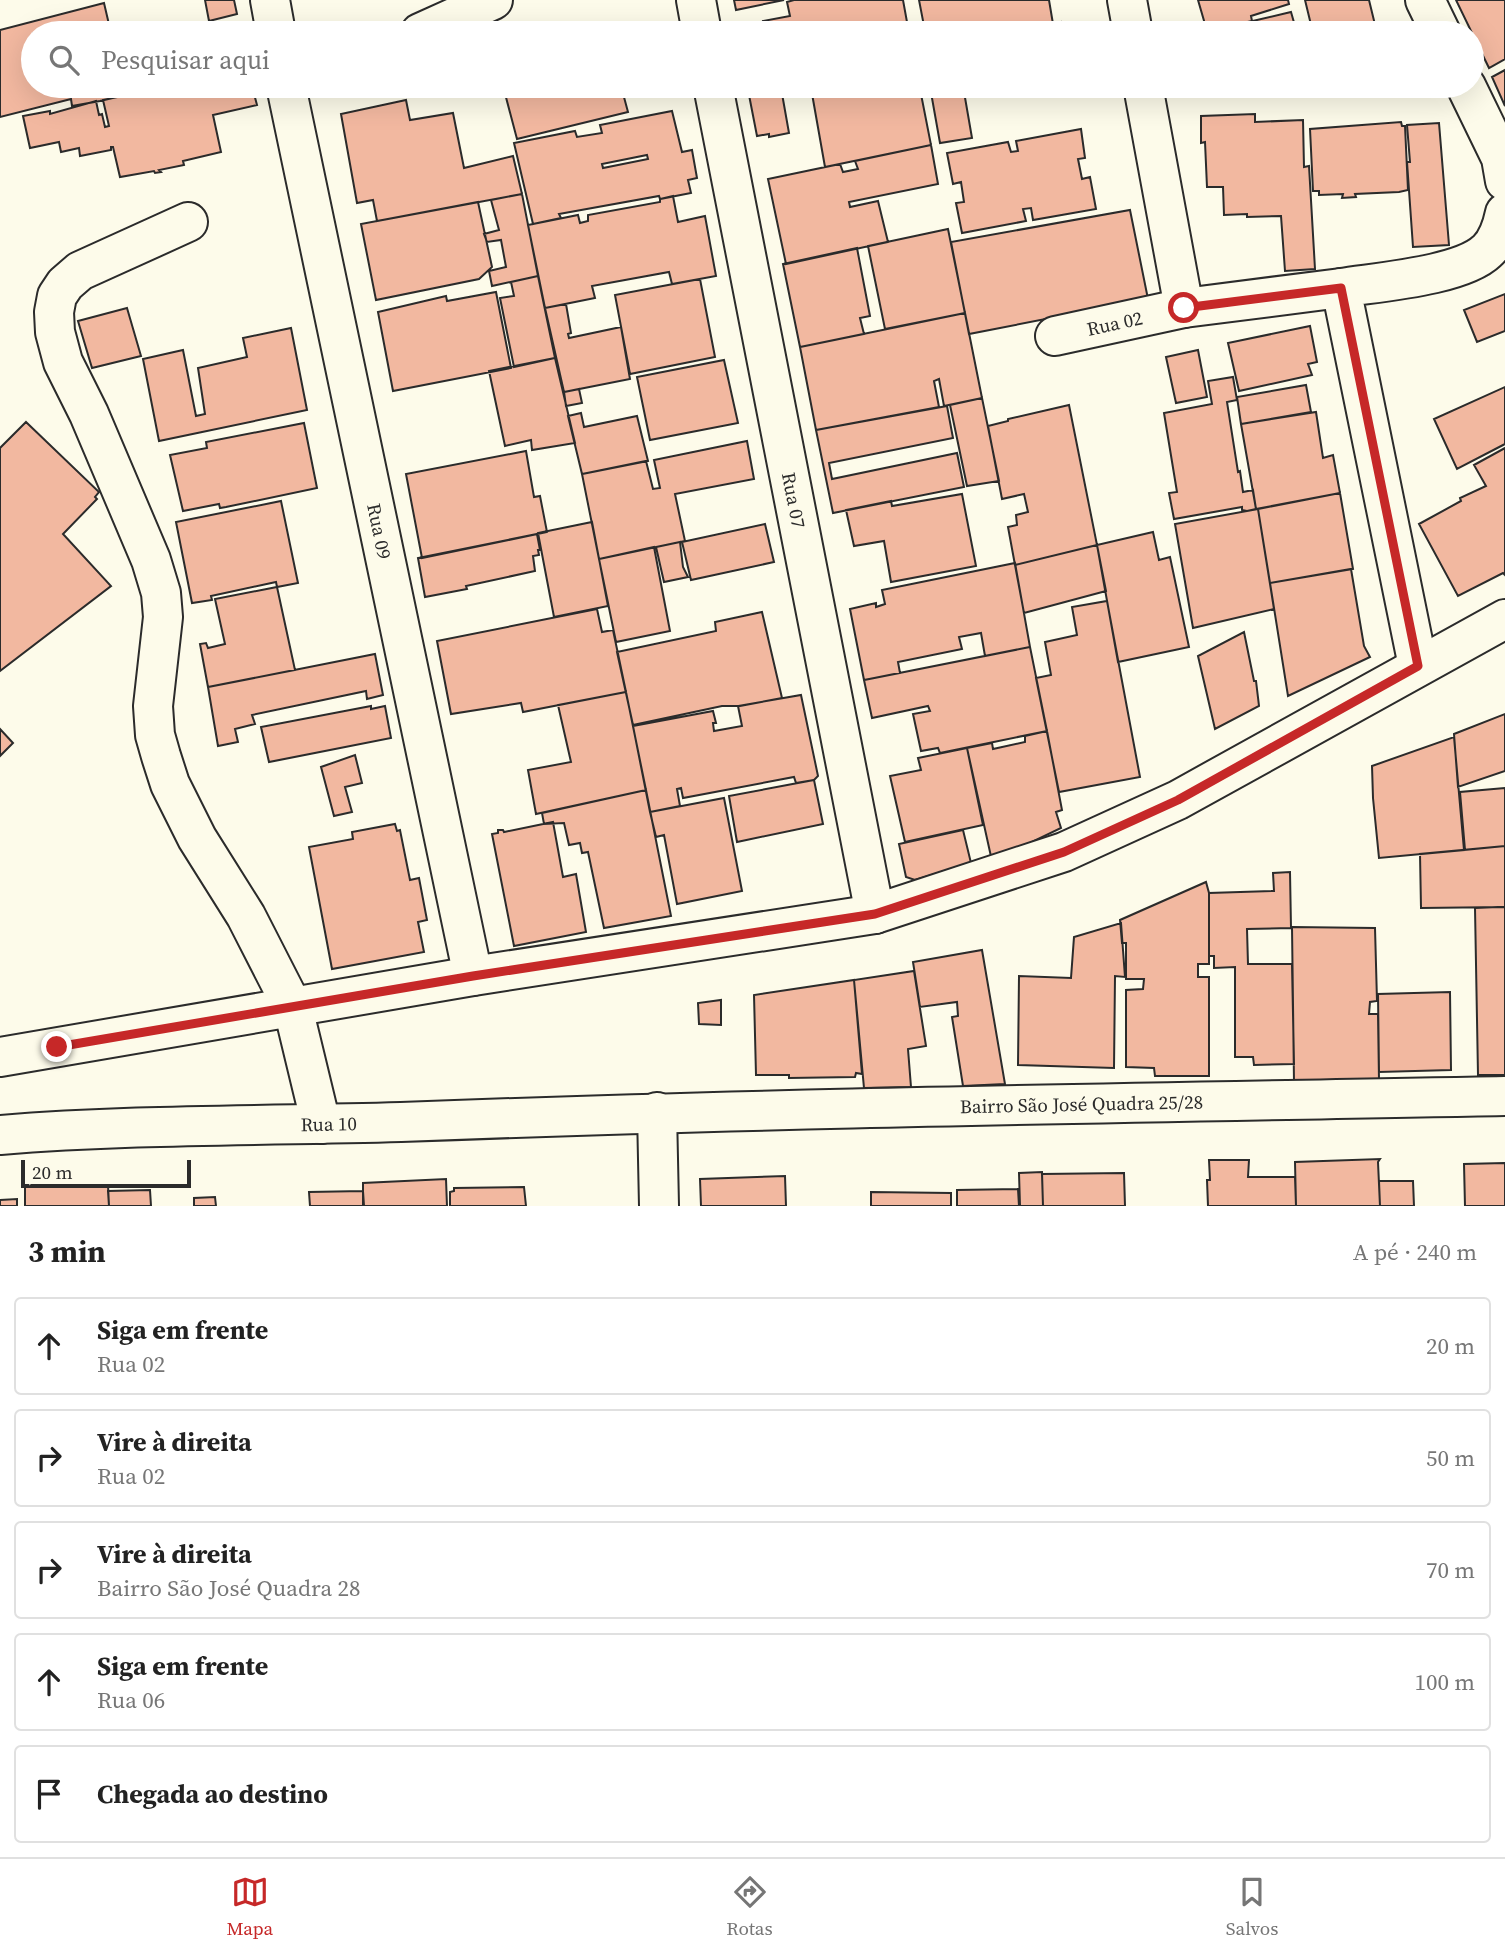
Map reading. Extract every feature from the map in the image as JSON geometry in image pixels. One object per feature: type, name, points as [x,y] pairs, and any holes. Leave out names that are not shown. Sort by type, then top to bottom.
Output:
[{"type":"street","points":[[270,0],[274,21]]},
{"type":"street","points":[[447,21],[493,0]]},
{"type":"street","points":[[696,0],[700,21]]},
{"type":"street","points":[[1127,0],[1131,21]]},
{"type":"street","points":[[1425,0],[1435,21]]},
{"type":"street","name":"Rua 09","points":[[295,98],[473,976]]},
{"type":"street","name":"Rua 07","points":[[715,98],[875,914]]},
{"type":"street","points":[[1145,98],[1184,308]]},
{"type":"street","points":[[1472,98],[1501,158],[1505,181]]},
{"type":"street","name":"Rua 02","points":[[1055,336],[1184,308],[1341,288],[1454,269],[1479,258],[1489,250],[1497,238],[1505,213]]},
{"type":"street","points":[[188,222],[80,271],[65,284],[57,296],[54,312],[55,332],[64,362],[151,560],[161,593],[163,617],[153,706],[155,735],[170,784],[197,838],[246,916],[293,1008],[321,1124]]},
{"type":"street","points":[[1341,288],[1418,666]]},
{"type":"street","points":[[0,1058],[473,976],[875,914],[1064,852],[1166,806],[1505,619]]},
{"type":"street","name":"Bairro São José Quadra 25/28","points":[[657,1112],[1505,1096]]},
{"type":"street","points":[[657,1112],[659,1206]]},
{"type":"street","name":"Rua 10","points":[[0,1135],[192,1125],[321,1124],[657,1112]]},
{"type":"building","points":[[205,0],[234,0],[237,14],[209,21]]},
{"type":"building","points":[[734,0],[784,0],[736,10]]},
{"type":"building","points":[[903,0],[907,21],[763,21],[790,16],[787,2]]},
{"type":"building","points":[[919,0],[1049,0],[1052,21],[923,21]]},
{"type":"building","points":[[1198,0],[1288,0],[1289,4],[1251,16],[1252,21],[1204,21]]},
{"type":"building","points":[[1305,0],[1369,0],[1374,21],[1310,21]]},
{"type":"building","points":[[1456,0],[1505,0],[1505,59],[1489,68],[1484,58],[1484,21],[1466,21]]},
{"type":"building","points":[[104,3],[108,21],[35,21]]},
{"type":"building","points":[[1291,12],[1294,21],[1253,21]]},
{"type":"building","points":[[21,25],[21,98],[113,98],[72,106],[71,99],[0,117],[0,30]]},
{"type":"building","points":[[1505,70],[1505,106],[1492,77]]},
{"type":"building","points":[[255,98],[257,105],[213,115],[221,152],[183,161],[184,165],[159,170],[161,172],[120,177],[113,147],[111,150],[80,156],[79,148],[61,152],[59,142],[30,148],[23,116],[50,111],[50,114],[96,101],[105,127],[109,126],[103,100]]},
{"type":"building","points":[[506,98],[624,98],[628,112],[517,139]]},
{"type":"building","points":[[750,98],[783,98],[789,133],[769,137],[769,134],[757,136]]},
{"type":"building","points":[[813,98],[922,98],[931,145],[825,167]]},
{"type":"building","points":[[932,98],[965,98],[972,138],[940,143]]},
{"type":"building","points":[[406,100],[410,120],[453,113],[464,168],[513,156],[522,194],[377,221],[373,200],[357,203],[341,114]]},
{"type":"building","points":[[672,111],[682,152],[692,150],[697,178],[688,180],[691,193],[559,214],[561,218],[533,224],[514,143],[575,131],[577,137],[602,133],[600,125]],"holes":[[[647,155],[648,159],[603,168],[602,164]]]},
{"type":"building","points":[[1255,114],[1255,122],[1303,120],[1304,167],[1309,166],[1315,269],[1285,271],[1281,216],[1224,215],[1223,187],[1207,187],[1205,142],[1201,143],[1201,116]]},
{"type":"building","points":[[1401,122],[1402,126],[1405,126],[1408,190],[1355,194],[1356,197],[1342,198],[1343,194],[1319,195],[1319,191],[1313,191],[1310,129]]},
{"type":"building","points":[[1439,123],[1449,245],[1413,247],[1407,125]]},
{"type":"building","points":[[1081,129],[1085,158],[1078,159],[1082,179],[1090,177],[1096,209],[1033,220],[1031,208],[1023,209],[1026,221],[962,233],[956,203],[964,202],[961,182],[953,184],[947,153],[1008,142],[1011,152],[1018,151],[1016,141]]},
{"type":"building","points":[[931,145],[938,184],[849,202],[850,207],[878,201],[888,242],[786,264],[768,179],[840,164],[843,172],[858,169],[855,161]]},
{"type":"building","points":[[522,194],[538,276],[492,286],[489,271],[506,267],[501,240],[487,242],[484,234],[499,230],[491,200]]},
{"type":"building","points":[[673,196],[678,222],[705,216],[716,276],[672,284],[669,272],[592,286],[595,298],[545,308],[528,225],[578,215],[580,223],[588,221],[588,215],[660,202],[660,199]]},
{"type":"building","points":[[478,202],[492,267],[479,279],[376,300],[361,224]]},
{"type":"building","points":[[1130,210],[1148,299],[969,334],[951,242]]},
{"type":"building","points":[[948,229],[965,313],[885,329],[868,246]]},
{"type":"building","points":[[857,248],[870,316],[860,318],[864,334],[800,347],[783,264]]},
{"type":"building","points":[[538,276],[555,358],[514,367],[500,298],[514,296],[511,282]]},
{"type":"building","points":[[700,279],[715,357],[630,374],[615,295]]},
{"type":"building","points":[[496,292],[511,368],[393,391],[378,312],[446,296],[447,301]]},
{"type":"building","points":[[1505,294],[1505,331],[1477,342],[1464,310]]},
{"type":"building","points":[[566,304],[571,333],[568,334],[569,338],[621,327],[630,379],[564,392],[545,308]]},
{"type":"building","points":[[127,308],[141,356],[92,368],[78,321]]},
{"type":"building","points":[[965,313],[982,398],[944,406],[939,379],[934,381],[939,407],[816,430],[800,347]]},
{"type":"building","points":[[1310,326],[1317,362],[1308,364],[1312,375],[1239,391],[1228,343]]},
{"type":"building","points":[[291,328],[307,410],[159,441],[143,359],[183,350],[196,416],[205,414],[198,368],[247,357],[243,338]]},
{"type":"building","points":[[1198,350],[1207,397],[1176,403],[1166,357]]},
{"type":"building","points":[[555,358],[575,443],[532,450],[531,440],[505,446],[489,371]]},
{"type":"building","points":[[724,360],[738,423],[650,440],[637,377]]},
{"type":"building","points":[[1233,377],[1237,400],[1227,402],[1238,472],[1240,471],[1243,492],[1253,490],[1256,509],[1247,511],[1242,510],[1242,507],[1174,519],[1169,493],[1177,492],[1164,413],[1212,404],[1208,381]]},
{"type":"building","points":[[1306,385],[1311,412],[1241,424],[1237,397]]},
{"type":"building","points":[[1505,387],[1505,444],[1457,469],[1434,419]]},
{"type":"building","points":[[579,389],[582,403],[566,406],[564,392]]},
{"type":"building","points":[[982,398],[999,481],[967,486],[950,405]]},
{"type":"building","points":[[1069,405],[1097,545],[1015,565],[1008,527],[1017,525],[1016,515],[1028,512],[1024,494],[1002,499],[988,426]]},
{"type":"building","points":[[947,406],[953,438],[829,463],[832,479],[957,453],[964,487],[833,513],[816,430]]},
{"type":"building","points":[[1316,412],[1323,458],[1333,455],[1340,493],[1256,509],[1241,424]]},
{"type":"building","points":[[581,413],[584,427],[637,416],[648,461],[582,474],[568,416]]},
{"type":"building","points":[[26,422],[99,492],[95,497],[97,499],[63,534],[111,586],[0,671],[0,448]]},
{"type":"building","points":[[304,423],[317,488],[226,507],[220,508],[219,504],[183,511],[170,455],[207,448],[206,442]]},
{"type":"building","points":[[747,441],[754,479],[675,494],[685,541],[599,559],[582,474],[646,461],[653,489],[660,488],[654,460]]},
{"type":"building","points":[[1505,448],[1505,575],[1503,573],[1458,596],[1419,524],[1461,501],[1460,498],[1486,486],[1474,465]]},
{"type":"building","points":[[526,451],[534,497],[540,496],[547,532],[422,558],[406,474]]},
{"type":"building","points":[[1340,493],[1353,569],[1270,583],[1258,509]]},
{"type":"building","points":[[962,494],[976,566],[891,582],[884,541],[854,546],[846,510],[891,501],[892,506]]},
{"type":"building","points":[[281,501],[298,583],[277,587],[276,582],[211,596],[212,600],[192,603],[176,522]]},
{"type":"building","points":[[1258,509],[1274,609],[1193,628],[1175,524]]},
{"type":"building","points":[[592,522],[608,606],[554,617],[538,533]]},
{"type":"building","points":[[765,524],[774,562],[691,580],[682,542]]},
{"type":"building","points":[[1153,532],[1159,560],[1170,557],[1189,647],[1118,662],[1097,545]]},
{"type":"building","points":[[537,534],[540,550],[539,555],[533,556],[535,571],[425,597],[418,558]]},
{"type":"building","points":[[680,542],[683,567],[688,577],[664,582],[656,547]]},
{"type":"building","points":[[1097,545],[1106,591],[1024,613],[1015,565]]},
{"type":"building","points":[[654,547],[670,631],[616,642],[599,559]]},
{"type":"building","points":[[1015,563],[1030,647],[985,656],[981,633],[959,637],[962,649],[898,662],[900,673],[864,680],[850,609],[876,603],[876,607],[885,604],[882,590]]},
{"type":"building","points":[[1351,569],[1364,646],[1370,657],[1288,696],[1270,583]]},
{"type":"building","points":[[277,587],[295,670],[208,687],[200,644],[206,643],[208,648],[225,644],[215,599]]},
{"type":"building","points":[[1107,601],[1140,777],[1059,792],[1036,678],[1051,675],[1045,642],[1077,635],[1072,607]]},
{"type":"building","points":[[597,609],[602,632],[613,630],[626,692],[523,712],[521,703],[451,714],[437,641]]},
{"type":"building","points":[[762,612],[782,698],[740,706],[722,706],[633,725],[617,652],[716,631],[715,622]]},
{"type":"building","points":[[1244,632],[1259,706],[1215,729],[1198,656]]},
{"type":"building","points":[[1030,647],[1047,731],[940,753],[938,748],[921,751],[913,714],[930,711],[928,706],[872,718],[864,680]]},
{"type":"building","points":[[375,654],[383,695],[367,699],[366,691],[252,715],[255,724],[235,729],[238,742],[218,746],[208,687]]},
{"type":"building","points":[[626,692],[646,790],[536,814],[528,770],[571,762],[558,705]]},
{"type":"building","points":[[801,695],[818,776],[814,780],[796,783],[794,777],[683,798],[681,788],[677,789],[680,806],[650,812],[633,726],[713,711],[716,723],[713,723],[714,731],[742,726],[738,706]]},
{"type":"building","points":[[371,706],[371,709],[385,706],[391,738],[269,762],[261,727]]},
{"type":"building","points":[[1505,714],[1505,771],[1458,787],[1454,734]]},
{"type":"building","points":[[0,729],[13,743],[0,756]]},
{"type":"building","points":[[1047,731],[1062,810],[1056,812],[1061,828],[992,861],[967,748],[992,743],[993,749],[1025,742],[1025,736]]},
{"type":"building","points":[[1454,737],[1464,850],[1379,858],[1372,766]]},
{"type":"building","points":[[967,748],[983,825],[905,842],[890,776],[921,770],[918,758]]},
{"type":"building","points":[[355,755],[362,783],[345,787],[352,812],[334,816],[321,767]]},
{"type":"building","points":[[814,780],[823,824],[737,842],[729,796]]},
{"type":"building","points":[[1505,788],[1505,846],[1465,850],[1460,792]]},
{"type":"building","points":[[646,790],[671,916],[604,928],[588,852],[582,853],[580,843],[569,845],[564,823],[544,824],[542,813]]},
{"type":"building","points":[[724,798],[742,891],[677,904],[664,835],[656,837],[650,812]]},
{"type":"building","points":[[553,822],[563,877],[576,874],[586,932],[514,946],[492,834],[498,833],[498,830],[504,832]]},
{"type":"building","points":[[395,824],[397,831],[400,830],[410,880],[419,878],[427,920],[418,922],[424,952],[332,969],[309,847],[353,839],[352,832]]},
{"type":"building","points":[[963,830],[971,863],[915,880],[906,877],[899,844]]},
{"type":"building","points":[[1505,846],[1505,907],[1421,908],[1420,854]]},
{"type":"building","points":[[1290,872],[1291,928],[1247,929],[1248,964],[1292,964],[1294,1064],[1254,1065],[1253,1057],[1235,1057],[1235,967],[1214,968],[1214,956],[1209,956],[1209,893],[1274,891],[1273,873]]},
{"type":"building","points":[[1206,882],[1209,893],[1209,964],[1198,964],[1198,977],[1209,977],[1209,1076],[1155,1076],[1154,1068],[1126,1067],[1126,990],[1143,989],[1144,979],[1126,979],[1126,943],[1122,943],[1120,920]]},
{"type":"building","points":[[1505,907],[1505,1075],[1478,1075],[1475,908]]},
{"type":"building","points":[[1121,923],[1125,977],[1115,976],[1114,1068],[1018,1065],[1019,976],[1071,978],[1074,937]]},
{"type":"building","points":[[1292,927],[1375,928],[1377,1001],[1370,1002],[1369,1014],[1378,1014],[1379,1080],[1294,1082]]},
{"type":"building","points":[[982,950],[1005,1084],[963,1086],[952,1017],[958,1016],[957,1002],[920,1007],[913,962]]},
{"type":"building","points":[[914,971],[926,1046],[908,1049],[911,1087],[864,1088],[854,980]]},
{"type":"building","points":[[854,980],[862,1074],[856,1073],[855,1077],[789,1078],[789,1075],[756,1075],[754,995]]},
{"type":"building","points":[[1450,992],[1451,1070],[1379,1072],[1378,994]]},
{"type":"building","points":[[721,1000],[721,1025],[699,1024],[698,1003]]},
{"type":"building","points":[[1380,1159],[1380,1206],[1296,1206],[1295,1162]]},
{"type":"building","points":[[1209,1160],[1249,1160],[1248,1177],[1295,1177],[1296,1206],[1208,1206]]},
{"type":"building","points":[[1505,1163],[1505,1206],[1465,1206],[1464,1164]]},
{"type":"building","points":[[1042,1172],[1043,1206],[1020,1206],[1019,1173]]},
{"type":"building","points":[[1124,1173],[1125,1206],[1043,1206],[1042,1174]]},
{"type":"building","points":[[785,1176],[786,1206],[701,1206],[700,1179]]},
{"type":"building","points":[[446,1179],[447,1206],[363,1206],[363,1183]]},
{"type":"building","points":[[1379,1181],[1413,1181],[1414,1206],[1380,1206]]},
{"type":"building","points":[[108,1185],[109,1206],[25,1206],[25,1187]]},
{"type":"building","points":[[524,1187],[526,1206],[450,1206],[450,1192],[454,1191],[454,1188]]},
{"type":"building","points":[[1018,1189],[1019,1206],[957,1206],[957,1190]]},
{"type":"building","points":[[150,1190],[151,1206],[109,1206],[108,1191]]},
{"type":"building","points":[[363,1191],[364,1206],[310,1206],[309,1192]]},
{"type":"building","points":[[871,1192],[951,1193],[951,1206],[871,1206]]},
{"type":"building","points":[[215,1197],[216,1206],[194,1206],[194,1198]]},
{"type":"building","points":[[17,1199],[17,1206],[0,1206],[0,1200]]},
{"type":"route","points":[[57,1047],[473,976],[875,914],[1064,852],[1178,800],[1418,666],[1341,288],[1184,308]]}]
